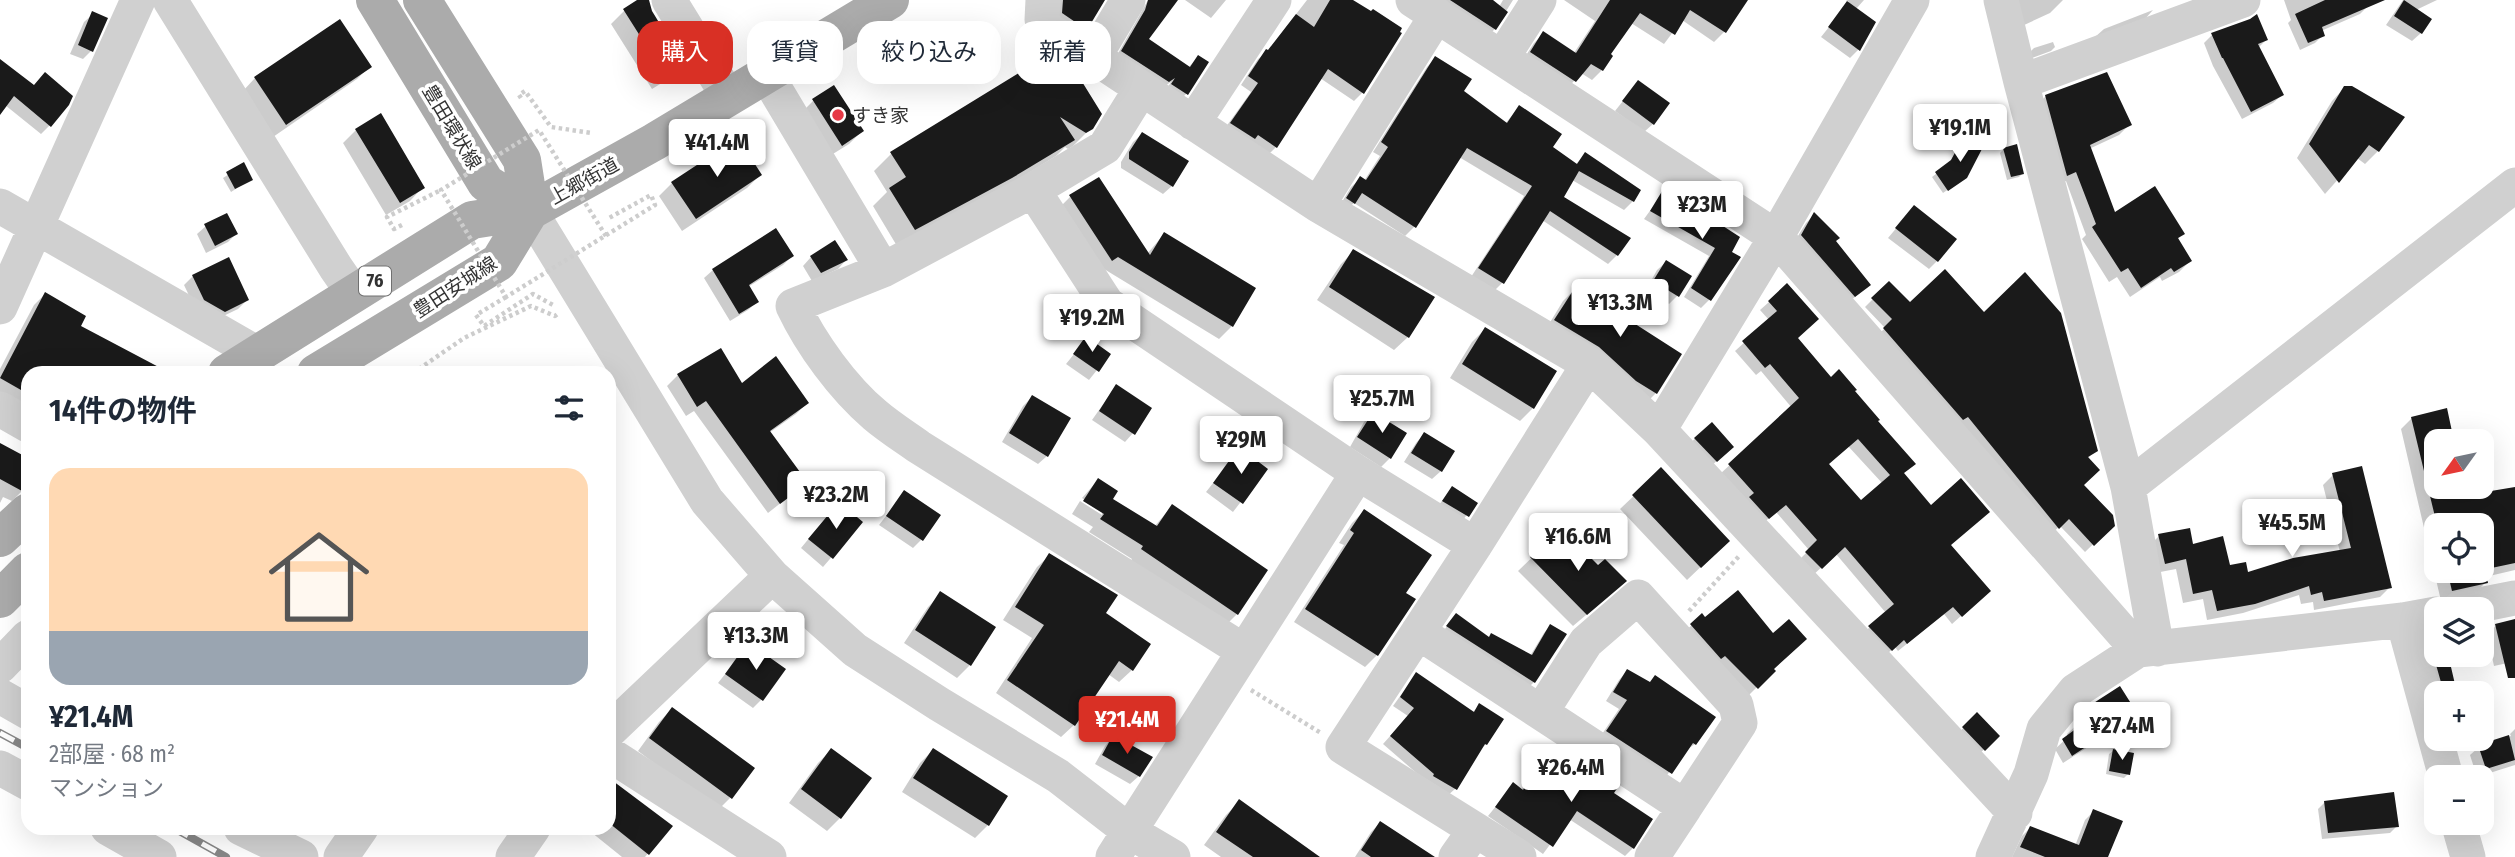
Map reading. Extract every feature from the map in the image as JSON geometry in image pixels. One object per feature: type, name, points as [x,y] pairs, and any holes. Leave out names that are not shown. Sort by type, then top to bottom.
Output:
[{"type":"main road","name":"豊田環状線","points":[[375,0],[486,183],[530,211]]},
{"type":"main road","points":[[422,0],[522,160],[530,211]]},
{"type":"main road","name":"上郷街道","points":[[843,28],[890,0]]},
{"type":"main road","name":"上郷街道","points":[[530,211],[654,142],[749,84]]},
{"type":"main road","name":"76","points":[[242,363],[472,220],[530,211]]},
{"type":"main road","name":"豊田安城線","points":[[328,366],[499,262],[530,211]]},
{"type":"main road","points":[[0,538],[21,518]]},
{"type":"main road","points":[[0,599],[21,578]]},
{"type":"street","points":[[0,307],[138,0]]},
{"type":"street","points":[[170,0],[336,268],[355,294]]},
{"type":"street","points":[[669,0],[728,96]]},
{"type":"street","points":[[1043,0],[1043,21]]},
{"type":"street","points":[[1111,28],[1128,0]]},
{"type":"street","points":[[1193,123],[1274,0]]},
{"type":"street","points":[[1503,58],[1539,0]]},
{"type":"street","points":[[1660,430],[1776,237],[1912,0]]},
{"type":"street","points":[[2001,0],[2128,487],[2148,649]]},
{"type":"street","points":[[2021,82],[2243,0]]},
{"type":"street","points":[[1318,205],[1425,8],[1776,237],[2148,649]]},
{"type":"street","points":[[1111,69],[1318,205],[1589,364],[1660,430],[2015,813]]},
{"type":"street","points":[[772,84],[883,270]]},
{"type":"street","points":[[1141,89],[1105,147],[1033,190],[883,270],[793,306],[806,334],[836,373],[874,414],[1236,663]]},
{"type":"street","points":[[2128,487],[2515,185]]},
{"type":"street","points":[[1033,190],[1107,304],[1358,473],[1475,545]]},
{"type":"street","points":[[0,206],[36,226],[242,363]]},
{"type":"street","points":[[530,211],[707,501],[772,576],[855,650],[1058,776],[1121,844],[1173,857]]},
{"type":"street","points":[[1519,857],[1466,844],[1343,747],[1589,364]]},
{"type":"street","points":[[0,409],[21,421]]},
{"type":"street","points":[[1121,844],[1358,473]]},
{"type":"street","points":[[616,724],[772,576]]},
{"type":"street","points":[[1541,712],[1586,642],[1638,597],[1736,705],[1740,723],[1652,857]]},
{"type":"street","points":[[2494,602],[2515,598]]},
{"type":"street","points":[[1993,857],[2031,774],[2044,729],[2075,691],[2148,649],[2419,617],[2444,765]]},
{"type":"street","points":[[1418,632],[1685,807]]},
{"type":"street","points":[[0,666],[21,644]]},
{"type":"street","points":[[0,696],[21,708]]},
{"type":"street","points":[[616,759],[769,857]]},
{"type":"street","points":[[0,768],[21,779]]},
{"type":"street","points":[[120,835],[159,857]]},
{"type":"street","points":[[255,835],[301,857]]},
{"type":"street","points":[[341,857],[356,835]]},
{"type":"street","points":[[513,857],[528,835]]},
{"type":"street","points":[[2462,835],[2468,857]]},
{"type":"path","points":[[525,106],[519,95],[525,91],[551,127],[592,133]]},
{"type":"path","points":[[405,223],[394,229],[387,217],[441,190],[539,130],[606,236]]},
{"type":"path","points":[[441,190],[506,298]]},
{"type":"path","points":[[424,366],[464,338],[531,306],[555,316],[562,310],[533,294],[484,326],[476,315],[655,205],[651,195],[609,218]]},
{"type":"path","points":[[1670,632],[1757,536]]},
{"type":"path","points":[[1236,663],[1343,747]]},
{"type":"building","points":[[637,0],[649,0],[658,21],[637,21],[637,31],[623,9]]},
{"type":"building","points":[[1063,0],[1105,0],[1092,21],[1074,21],[1062,13]]},
{"type":"building","points":[[1148,0],[1178,0],[1149,39],[1190,67],[1198,55],[1209,62],[1188,95],[1171,84],[1175,78],[1169,82],[1121,51]]},
{"type":"building","points":[[1330,0],[1353,0],[1371,11],[1373,9],[1402,28],[1402,33],[1364,94],[1328,69],[1277,148],[1258,135],[1255,139],[1230,123],[1258,83],[1248,76],[1266,49],[1268,50],[1296,14],[1314,27]]},
{"type":"building","points":[[1450,0],[1493,0],[1508,12],[1496,30]]},
{"type":"building","points":[[1610,0],[1748,0],[1726,33],[1690,10],[1675,35],[1640,13],[1611,54],[1613,56],[1603,71],[1591,64],[1576,82],[1530,52],[1543,31],[1576,53]]},
{"type":"building","points":[[2325,0],[2385,0],[2322,27],[2325,36],[2308,43],[2295,14]]},
{"type":"building","points":[[2404,0],[2432,19],[2422,34],[2394,16]]},
{"type":"building","points":[[1847,1],[1876,22],[1860,51],[1828,27]]},
{"type":"building","points":[[92,11],[108,18],[93,52],[78,45]]},
{"type":"building","points":[[2257,14],[2268,40],[2258,44],[2284,95],[2251,112],[2211,33]]},
{"type":"building","points":[[340,19],[372,67],[286,125],[254,77]]},
{"type":"building","points":[[1435,56],[1472,79],[1464,91],[1507,123],[1519,105],[1562,134],[1553,147],[1577,164],[1585,152],[1641,190],[1634,202],[1579,171],[1564,197],[1631,238],[1618,256],[1550,211],[1504,284],[1478,268],[1532,186],[1467,148],[1416,228],[1362,193],[1355,204],[1346,198],[1360,176],[1366,180],[1388,147],[1381,142]]},
{"type":"building","points":[[0,59],[34,85],[45,72],[73,96],[51,127],[14,96],[0,115]]},
{"type":"building","points":[[2107,72],[2132,125],[2090,145],[2115,212],[2155,186],[2185,234],[2178,238],[2192,261],[2174,272],[2171,268],[2141,288],[2128,268],[2121,272],[2092,227],[2096,224],[2076,172],[2067,176],[2045,95]]},
{"type":"building","points":[[1015,75],[1015,84],[1083,84],[1102,114],[1093,129],[1086,133],[1060,117],[1075,140],[1012,178],[915,230],[889,188],[906,177],[890,152]]},
{"type":"building","points":[[1638,80],[1670,103],[1654,125],[1622,101]]},
{"type":"building","name":"すき家","points":[[834,85],[864,131],[842,146],[812,99]]},
{"type":"building","points":[[2344,86],[2352,86],[2405,117],[2379,152],[2369,145],[2339,183],[2309,144]]},
{"type":"building","points":[[381,113],[425,188],[400,203],[355,129]]},
{"type":"building","points":[[1142,132],[1189,161],[1173,187],[1129,159],[1129,152]]},
{"type":"building","points":[[1964,136],[1983,147],[1967,178],[1948,191],[1935,172],[1951,160]]},
{"type":"building","points":[[738,138],[762,175],[696,219],[671,182]]},
{"type":"building","points":[[2017,144],[2024,174],[2011,177],[2003,148]]},
{"type":"building","points":[[244,162],[253,180],[235,189],[226,172]]},
{"type":"building","points":[[1099,177],[1150,255],[1164,232],[1256,288],[1233,327],[1118,257],[1112,261],[1069,195]]},
{"type":"building","points":[[1664,188],[1740,237],[1732,252],[1741,257],[1711,301],[1691,288],[1715,248],[1650,211]]},
{"type":"building","points":[[1914,205],[1957,239],[1938,262],[1895,228]]},
{"type":"building","points":[[1814,212],[1840,238],[1836,241],[1871,285],[1855,297],[1801,235]]},
{"type":"building","points":[[227,213],[238,234],[215,246],[204,224]]},
{"type":"building","points":[[776,228],[794,256],[749,285],[759,302],[739,314],[712,269]]},
{"type":"building","points":[[835,240],[848,260],[821,273],[810,256]]},
{"type":"building","points":[[1353,249],[1435,297],[1409,338],[1329,287]]},
{"type":"building","points":[[229,257],[249,300],[225,312],[204,300],[192,275]]},
{"type":"building","points":[[1666,260],[1692,276],[1679,297],[1653,281]]},
{"type":"building","points":[[1945,269],[1984,312],[2025,272],[2061,313],[2098,451],[2088,457],[2100,470],[2084,485],[2113,515],[2115,526],[2094,546],[2069,519],[2059,529],[1968,417],[1963,420],[1883,328],[1892,319],[1871,298],[1889,281],[1910,302]]},
{"type":"building","points":[[1787,283],[1819,319],[1798,338],[1831,377],[1839,369],[1880,420],[1878,421],[1916,464],[1904,473],[1931,505],[1961,478],[1990,512],[1951,545],[1991,591],[1962,617],[1953,607],[1907,644],[1904,640],[1892,651],[1868,626],[1894,604],[1845,547],[1822,569],[1805,552],[1817,540],[1786,505],[1769,519],[1749,497],[1754,493],[1728,464],[1799,398],[1770,364],[1765,368],[1742,341],[1777,311],[1768,301]],"holes":[[[1858,439],[1890,475],[1861,500],[1829,464]]]},
{"type":"building","points":[[1576,286],[1682,354],[1657,394],[1636,381],[1599,347],[1554,320]]},
{"type":"building","points":[[45,292],[86,316],[81,326],[157,366],[21,366],[21,390],[0,378]]},
{"type":"building","points":[[1485,327],[1557,371],[1534,409],[1462,364]]},
{"type":"building","points":[[1086,336],[1111,354],[1099,372],[1073,354]]},
{"type":"building","points":[[721,348],[742,383],[776,356],[809,403],[770,431],[808,483],[780,504],[706,401],[697,407],[677,374]]},
{"type":"building","points":[[1116,384],[1152,408],[1135,435],[1099,411]]},
{"type":"building","points":[[1032,395],[1071,418],[1048,457],[1009,433]]},
{"type":"building","points":[[2447,408],[2451,429],[2424,429],[2424,471],[2411,417]]},
{"type":"building","points":[[1373,412],[1407,433],[1391,459],[1357,437]]},
{"type":"building","points":[[1712,422],[1734,447],[1717,462],[1694,438]]},
{"type":"building","points":[[1424,432],[1455,451],[1442,472],[1411,453]]},
{"type":"building","points":[[0,443],[21,454],[21,490],[0,479]]},
{"type":"building","points":[[1239,447],[1268,469],[1243,504],[1213,483]]},
{"type":"building","points":[[2362,466],[2392,588],[2324,601],[2322,592],[2311,595],[2309,586],[2255,604],[2217,611],[2212,590],[2193,594],[2186,559],[2165,564],[2158,534],[2190,528],[2193,544],[2223,536],[2230,565],[2246,562],[2248,572],[2293,558],[2351,548],[2332,473]]},
{"type":"building","points":[[1661,467],[1730,541],[1701,568],[1632,495]]},
{"type":"building","points":[[1098,478],[1118,491],[1113,499],[1157,526],[1172,504],[1268,570],[1238,615],[1141,549],[1143,546],[1100,519],[1104,514],[1083,501]]},
{"type":"building","points":[[1452,486],[1478,503],[1469,517],[1442,501]]},
{"type":"building","points":[[2515,487],[2515,563],[2494,567],[2494,513],[2434,513],[2431,499],[2494,499],[2494,490]]},
{"type":"building","points":[[904,490],[941,515],[923,541],[886,516]]},
{"type":"building","points":[[839,502],[863,522],[833,559],[808,539]]},
{"type":"building","points":[[1364,509],[1432,555],[1406,593],[1416,599],[1378,656],[1305,609],[1354,533],[1350,530]]},
{"type":"building","points":[[1556,531],[1576,551],[1580,547],[1598,565],[1605,559],[1627,581],[1587,615],[1530,557]]},
{"type":"building","points":[[1049,553],[1118,595],[1106,613],[1151,644],[1133,671],[1119,661],[1075,726],[1007,680],[1044,625],[1015,607]]},
{"type":"building","points":[[2450,583],[2488,583],[2452,591]]},
{"type":"building","points":[[1738,590],[1773,633],[1789,619],[1807,639],[1774,669],[1776,671],[1758,689],[1725,656],[1721,659],[1690,624],[1702,613],[1705,617]]},
{"type":"building","points":[[940,591],[996,627],[971,666],[915,630]]},
{"type":"building","points":[[1456,613],[1489,637],[1491,633],[1532,655],[1550,624],[1567,634],[1535,683],[1446,626]]},
{"type":"building","points":[[2515,619],[2515,678],[2508,678],[2495,624]]},
{"type":"building","points":[[748,642],[786,669],[763,701],[725,674]]},
{"type":"building","points":[[2437,667],[2451,667],[2454,681],[2441,681]]},
{"type":"building","points":[[1627,669],[1650,682],[1655,675],[1716,717],[1696,745],[1693,743],[1672,774],[1606,731],[1627,700],[1613,692]]},
{"type":"building","points":[[1416,672],[1474,712],[1479,703],[1504,719],[1457,790],[1433,776],[1434,774],[1390,736],[1414,708],[1400,697]]},
{"type":"building","points":[[2120,686],[2137,713],[2072,756],[2062,739],[2077,728],[2074,724],[2076,722],[2092,712],[2089,706]]},
{"type":"building","points":[[672,707],[755,768],[732,799],[649,738]]},
{"type":"building","points":[[1977,712],[2000,736],[1985,751],[1962,727]]},
{"type":"building","points":[[1113,735],[1153,757],[1140,777],[1102,755]]},
{"type":"building","points":[[2509,735],[2515,760],[2494,767],[2485,765],[2480,751],[2494,751],[2494,740]]},
{"type":"building","points":[[831,748],[872,778],[841,819],[801,789]]},
{"type":"building","points":[[933,748],[1008,796],[989,826],[913,778]]},
{"type":"building","points":[[2113,749],[2134,753],[2130,775],[2109,771]]},
{"type":"building","points":[[1546,753],[1592,782],[1598,774],[1618,787],[1614,793],[1653,819],[1634,849],[1577,811],[1553,847],[1495,807],[1513,782],[1523,790]]},
{"type":"building","points":[[616,783],[673,826],[649,855],[616,829]]},
{"type":"building","points":[[2394,792],[2399,827],[2328,833],[2324,801]]},
{"type":"building","points":[[1239,799],[1320,857],[1253,857],[1216,832]]},
{"type":"building","points":[[2093,809],[2123,821],[2108,857],[2045,857],[2020,847],[2030,826],[2079,845]]},
{"type":"building","points":[[1380,821],[1435,857],[1371,857],[1361,850]]},
{"type":"railway","points":[[0,733],[21,744]]},
{"type":"railway","points":[[187,835],[226,857]]},
{"type":"place","name":"すき家","points":[[838,115]]}]
